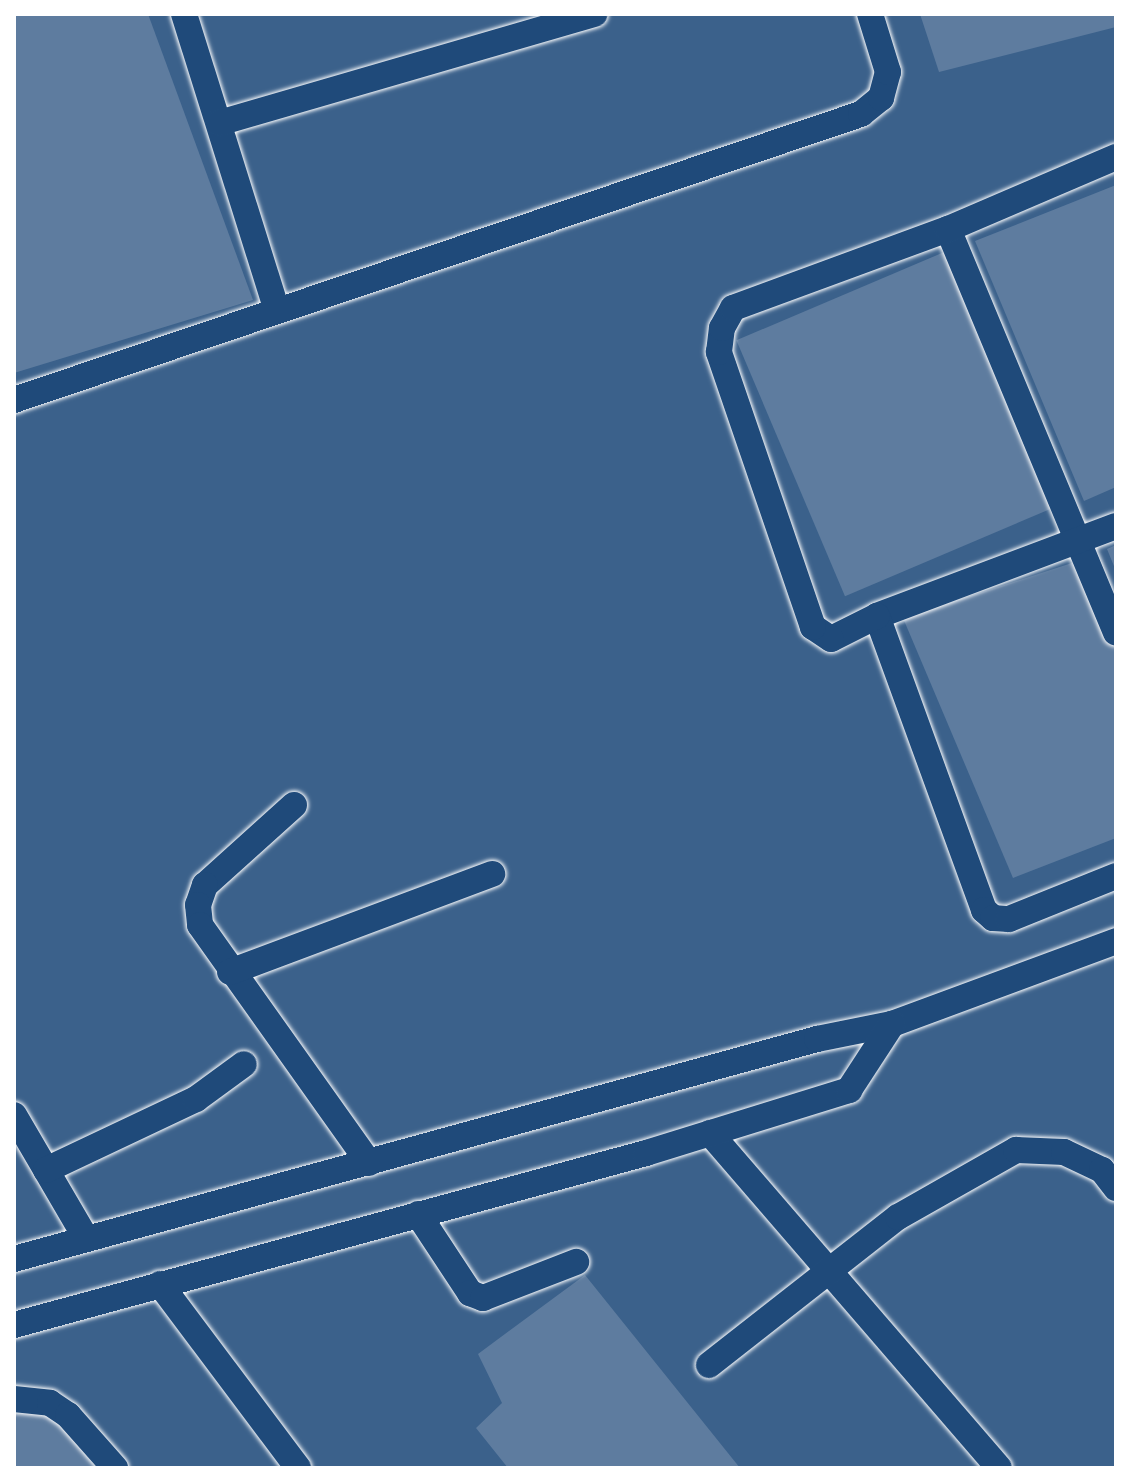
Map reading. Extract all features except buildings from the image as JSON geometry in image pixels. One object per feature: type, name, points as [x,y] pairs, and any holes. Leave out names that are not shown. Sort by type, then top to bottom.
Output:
[{"type":"lane","points":[[184,14],[277,311]]},
{"type":"lane","points":[[219,123],[594,14]]},
{"type":"lane","points":[[14,400],[861,114],[881,98],[888,72],[870,14]]},
{"type":"lane","points":[[1116,157],[948,229],[733,308],[722,328],[719,352],[813,627],[831,639],[877,616],[1078,544],[1116,526]]},
{"type":"lane","points":[[948,229],[1116,632]]},
{"type":"lane","points":[[877,616],[984,910],[993,918],[1009,919],[1116,876]]},
{"type":"lane","points":[[294,805],[205,885],[198,905],[200,925],[230,972],[369,1163]]},
{"type":"lane","points":[[230,972],[492,874]]},
{"type":"lane","points":[[14,1259],[817,1039],[892,1024],[1116,941]]},
{"type":"lane","points":[[14,1325],[160,1284],[430,1232],[710,1133],[849,1090],[892,1024]]},
{"type":"lane","points":[[46,1170],[196,1099],[244,1064]]},
{"type":"lane","points":[[14,1115],[86,1238]]},
{"type":"lane","points":[[710,1133],[999,1468]]},
{"type":"lane","points":[[709,1365],[831,1275],[898,1217],[1016,1150],[1064,1152],[1102,1170],[1116,1188]]},
{"type":"lane","points":[[430,1232],[470,1293],[483,1298],[576,1262]]},
{"type":"lane","points":[[160,1284],[298,1468]]},
{"type":"lane","points":[[14,1399],[50,1403],[68,1415],[115,1468]]},
{"type":"shaded area","points":[[14,14],[1116,14],[1116,1468],[14,1468]]}]
